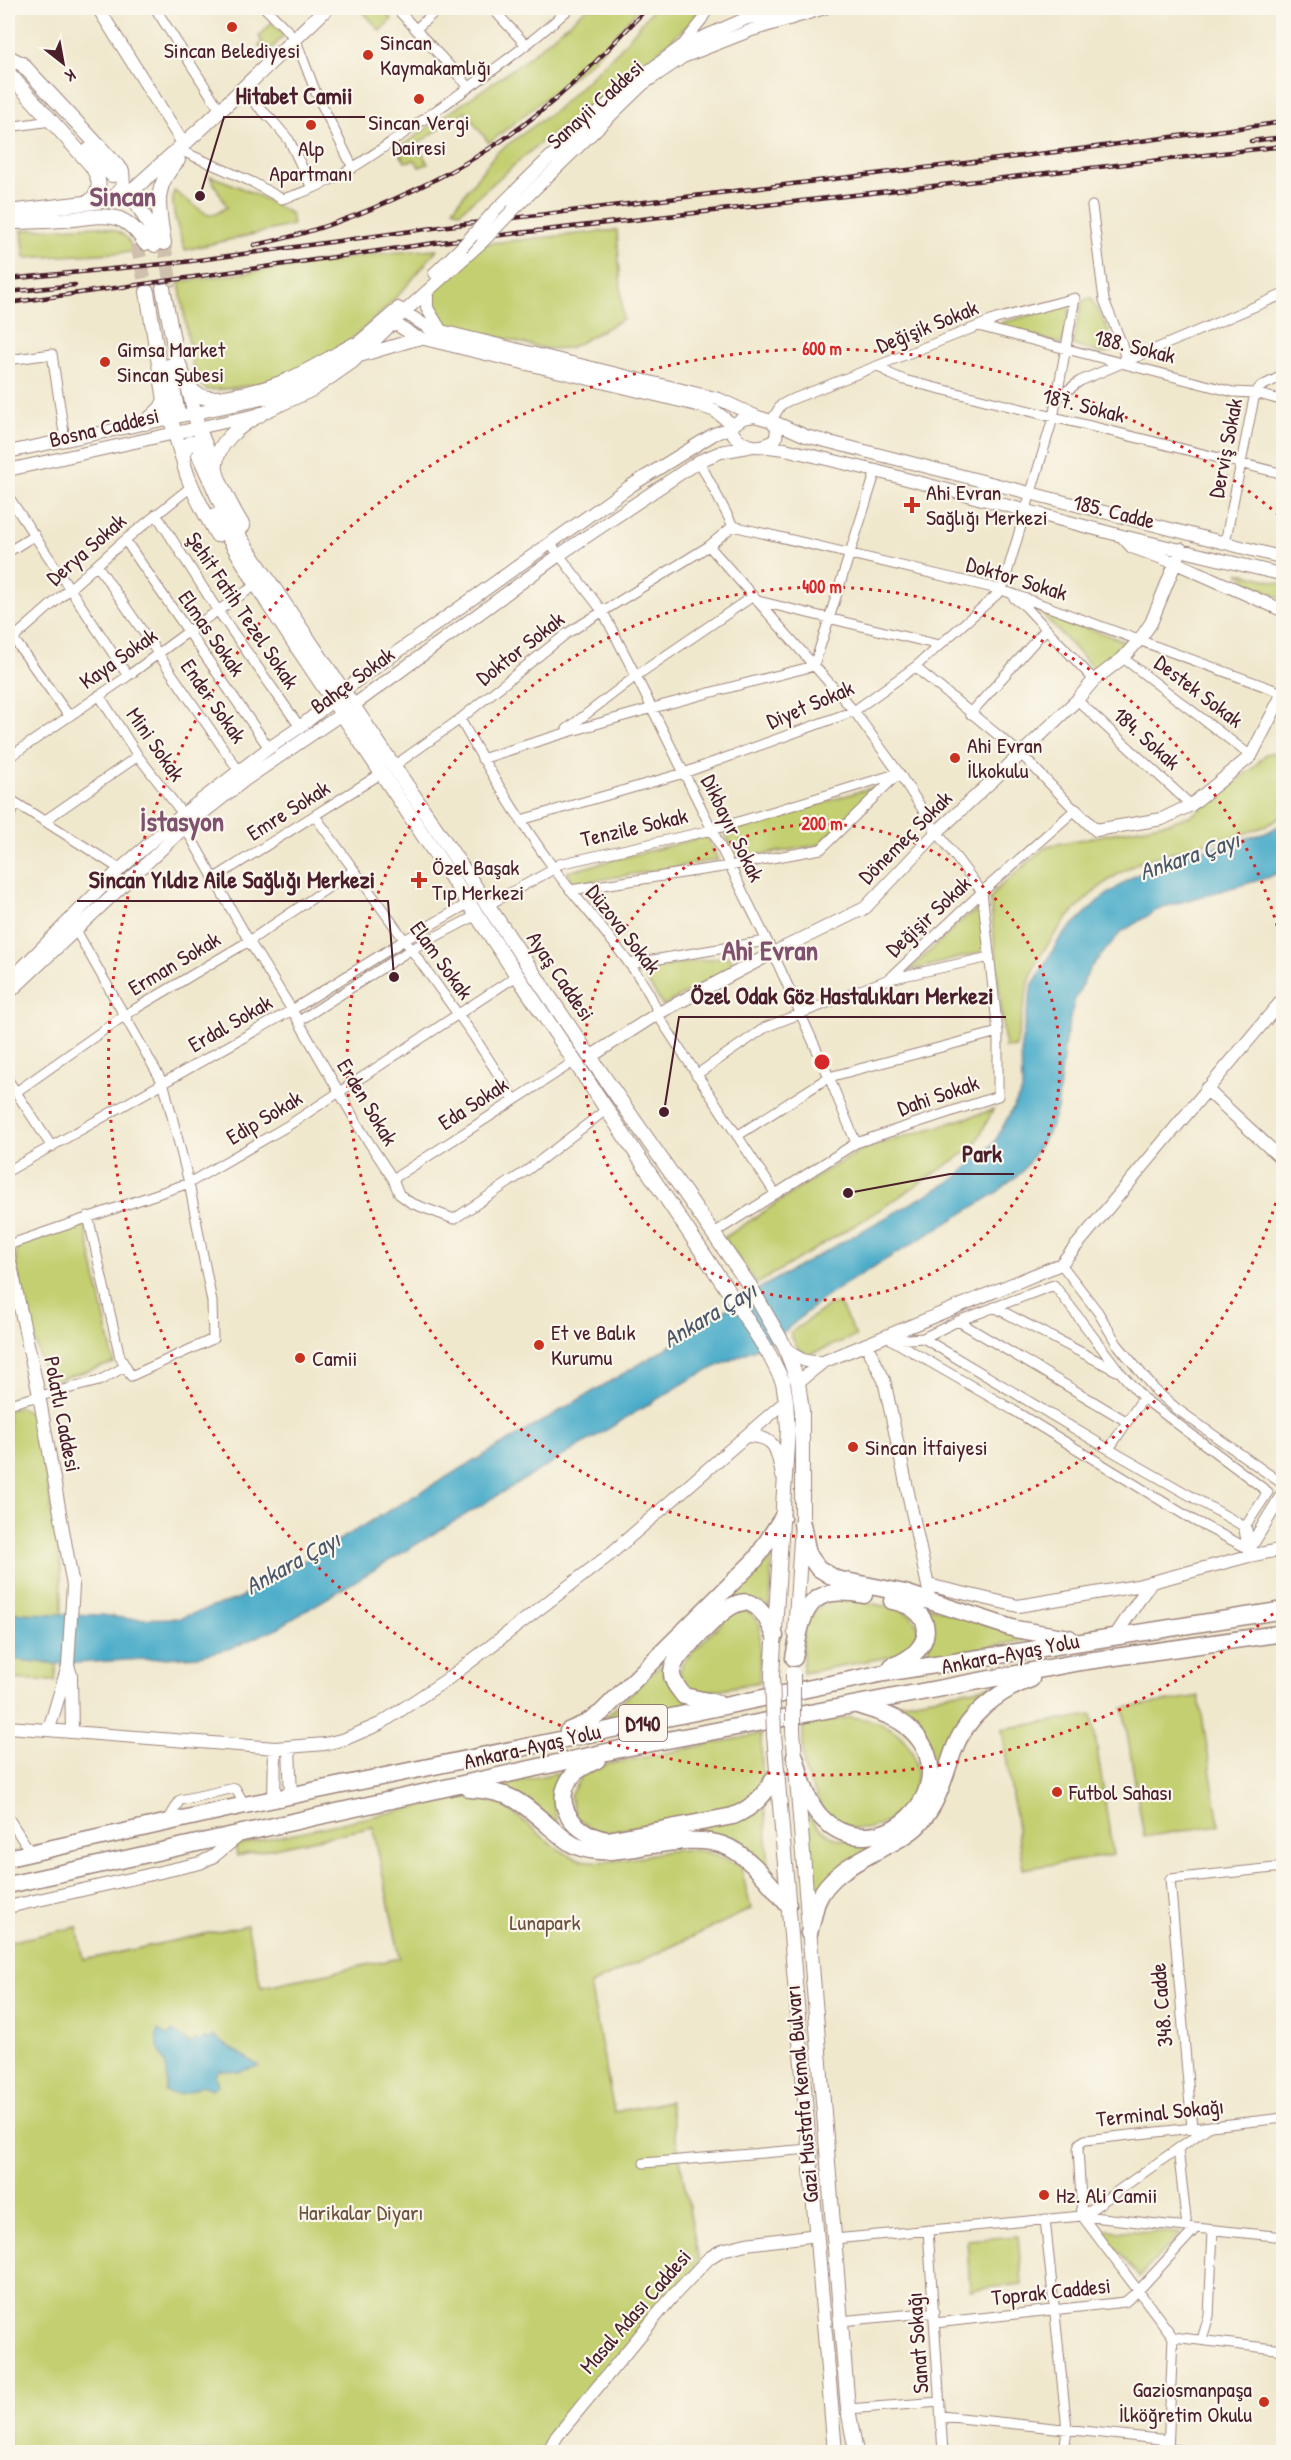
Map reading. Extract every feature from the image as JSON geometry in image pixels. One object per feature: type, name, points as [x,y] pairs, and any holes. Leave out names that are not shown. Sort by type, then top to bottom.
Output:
[{"type":"highway","points":[[539,1744],[584,1724],[601,1713],[756,1560],[782,1518]]},
{"type":"highway","points":[[802,1524],[808,1554],[818,1568],[836,1579],[906,1593],[929,1593],[1015,1629],[1085,1640]]},
{"type":"highway","points":[[794,1666],[805,1613],[812,1602],[823,1595],[848,1592],[912,1606],[926,1625],[927,1635],[919,1650],[902,1663],[855,1679]]},
{"type":"highway","points":[[738,1703],[710,1703],[684,1696],[672,1677],[672,1670],[679,1657],[723,1610],[737,1602],[755,1605],[762,1611],[775,1636]]},
{"type":"highway","name":"Ankara-Ayaş Yolu","points":[[10,1856],[244,1805],[274,1801],[855,1679],[1115,1635],[1284,1610]]},
{"type":"highway","name":"Ankara-Ayaş Yolu","points":[[8,1885],[625,1748],[1080,1662],[1284,1633]]},
{"type":"highway","points":[[809,1933],[818,1902],[825,1888],[859,1860],[919,1825],[931,1810],[938,1797],[954,1749],[973,1717],[1011,1687],[1080,1662]]},
{"type":"highway","points":[[795,1757],[808,1798],[820,1815],[840,1830],[867,1836],[882,1834],[910,1818],[922,1803],[929,1783],[929,1763],[922,1746],[911,1730],[890,1716],[856,1705]]},
{"type":"highway","points":[[625,1748],[588,1765],[574,1774],[569,1781],[565,1795],[568,1817],[575,1827],[596,1839],[608,1840],[734,1816],[748,1810],[761,1798],[777,1774]]},
{"type":"highway","points":[[448,1788],[493,1790],[516,1799],[574,1845],[593,1851],[612,1852],[698,1839],[723,1844],[750,1861],[789,1905]]},
{"type":"main road","points":[[117,173],[129,178],[136,177],[182,146],[327,8]]},
{"type":"main road","points":[[8,59],[22,64],[117,173],[123,186],[118,195],[111,200]]},
{"type":"main road","points":[[8,69],[10,75],[84,157],[97,176],[100,186],[89,202]]},
{"type":"main road","points":[[150,244],[158,194],[168,171],[182,146],[209,115],[220,110]]},
{"type":"main road","points":[[8,212],[111,200],[135,188],[201,129]]},
{"type":"main road","points":[[136,202],[150,226],[150,244]]},
{"type":"main road","points":[[8,222],[65,220],[91,215],[115,216],[129,224],[150,244]]},
{"type":"main road","points":[[159,289],[174,318],[173,340],[181,411]]},
{"type":"main road","points":[[145,423],[161,408],[165,400],[159,289]]},
{"type":"main road","points":[[159,289],[181,411]]},
{"type":"main road","points":[[176,357],[195,393],[204,397],[220,398],[252,393],[284,384],[356,351]]},
{"type":"main road","points":[[186,379],[175,432],[195,455],[216,470],[235,512],[275,583],[274,601]]},
{"type":"main road","points":[[165,400],[198,427],[192,486],[217,536],[259,600],[274,601]]},
{"type":"main road","points":[[216,470],[220,455],[232,433],[261,414]]},
{"type":"main road","points":[[195,455],[228,537],[274,601]]},
{"type":"main road","name":"Ayaş Caddesi","points":[[274,601],[388,769],[473,909],[770,1354],[783,1382],[786,1401],[788,1430],[782,1518]]},
{"type":"main road","name":"Ayaş Caddesi","points":[[388,769],[488,905],[590,1057],[714,1233],[750,1286],[784,1347],[798,1382],[802,1411],[802,1524]]},
{"type":"main road","name":"Gazi Mustafa Kemal Bulvarı","points":[[782,1518],[772,1675],[774,1735],[835,2452]]},
{"type":"main road","name":"Gazi Mustafa Kemal Bulvarı","points":[[802,1524],[794,1666],[793,1731],[848,2409],[856,2452]]},
{"type":"street","points":[[98,8],[182,146],[282,199],[312,188],[353,168],[469,87],[570,8]]},
{"type":"street","points":[[155,8],[220,110]]},
{"type":"street","points":[[265,8],[295,38],[316,93],[353,168]]},
{"type":"street","points":[[396,8],[469,87]]},
{"type":"street","points":[[416,29],[439,8]]},
{"type":"street","points":[[492,8],[525,44]]},
{"type":"street","points":[[681,47],[709,8]]},
{"type":"street","points":[[744,19],[757,8]]},
{"type":"street","name":"Sanayii Caddesi","points":[[400,311],[492,214],[627,87],[681,47],[744,19],[791,8]]},
{"type":"street","name":"Sanayii Caddesi","points":[[400,311],[427,292],[483,241],[643,84],[683,57],[752,30],[825,8]]},
{"type":"street","points":[[241,90],[289,140],[312,188]]},
{"type":"street","points":[[8,127],[51,121]]},
{"type":"street","points":[[1092,206],[1104,300],[1122,344],[1126,363]]},
{"type":"street","points":[[427,292],[427,308],[441,331]]},
{"type":"street","points":[[1056,399],[1080,381],[1284,294]]},
{"type":"street","name":"Değişik Sokak","points":[[772,422],[781,405],[788,401],[996,319],[1075,298],[1067,350]]},
{"type":"street","points":[[356,351],[400,311],[419,324],[441,331],[719,399],[772,422],[778,431],[776,438],[767,445],[757,446],[738,440],[732,432],[733,426],[743,418],[758,417]]},
{"type":"street","points":[[390,320],[409,334],[420,338],[701,406],[716,411],[733,426]]},
{"type":"street","name":"188. Sokak","points":[[978,326],[1233,392],[1255,393],[1284,401]]},
{"type":"street","points":[[356,351],[420,338]]},
{"type":"street","points":[[1067,350],[1053,418],[1002,590],[1025,606],[1094,680]]},
{"type":"street","name":"Bosna Caddesi","points":[[8,452],[145,423],[181,411],[272,397],[289,391],[356,351]]},
{"type":"street","name":"Bosna Caddesi","points":[[8,470],[261,414],[313,390],[334,377],[356,351]]},
{"type":"street","points":[[8,360],[52,354],[65,440]]},
{"type":"street","name":"187. Sokak","points":[[879,366],[904,380],[1284,474]]},
{"type":"street","name":"Derviş Sokak","points":[[1225,543],[1255,393],[1260,387],[1284,375]]},
{"type":"street","name":"185. Cadde","points":[[772,422],[806,436],[1284,558]]},
{"type":"street","name":"Bahçe Sokak","points":[[8,994],[73,925],[120,869],[183,814],[300,727],[338,695],[550,543],[641,480],[714,434],[733,426]]},
{"type":"street","name":"Bahçe Sokak","points":[[8,982],[185,827],[245,780],[348,709],[559,555],[699,461],[721,452],[757,446]]},
{"type":"street","name":"185. Cadde","points":[[757,446],[784,449],[876,471],[1284,576]]},
{"type":"street","points":[[699,461],[733,526]]},
{"type":"street","points":[[814,666],[876,471]]},
{"type":"street","name":"Derya Sokak","points":[[9,638],[192,486]]},
{"type":"street","points":[[8,496],[128,676]]},
{"type":"street","name":"Şehit Fatih Tezel Sokak","points":[[156,514],[218,611],[300,727]]},
{"type":"street","name":"Doktor Sokak","points":[[388,769],[460,719],[566,634],[709,546],[733,526],[1002,590],[1283,692]]},
{"type":"street","points":[[8,552],[35,535]]},
{"type":"street","points":[[1122,536],[1132,548],[1176,563],[1284,611]]},
{"type":"street","name":"Elmas Sokak","points":[[125,540],[269,748]]},
{"type":"street","name":"Dikbayır Sokak","points":[[550,543],[603,612],[636,676],[801,1013],[856,1143]]},
{"type":"street","points":[[709,546],[854,711],[899,773],[937,832],[982,892]]},
{"type":"street","name":"Dönemeç Sokak","points":[[590,1057],[657,1014],[772,953],[865,908],[937,832],[1077,700],[1094,680],[1123,658],[1140,639],[1151,623],[1181,549]]},
{"type":"street","name":"Ender Sokak","points":[[97,565],[239,771]]},
{"type":"street","name":"Kaya Sokak","points":[[8,758],[250,589]]},
{"type":"street","name":"Diyet Sokak","points":[[521,820],[684,773],[854,711],[915,667],[1002,590]]},
{"type":"street","points":[[563,732],[636,676],[755,598],[829,619],[939,645]]},
{"type":"street","points":[[970,714],[1046,629]]},
{"type":"street","points":[[9,638],[69,716]]},
{"type":"street","name":"Destek Sokak","points":[[1123,658],[1251,756]]},
{"type":"street","points":[[482,759],[563,732],[814,666]]},
{"type":"street","points":[[915,667],[1021,754],[1096,830],[1162,819],[1191,805],[1251,756],[1283,692]]},
{"type":"street","name":"Mini Sokak","points":[[99,695],[138,756],[183,814]]},
{"type":"street","name":"184. Sokak","points":[[1077,700],[1191,805]]},
{"type":"street","name":"Düzova Sokak","points":[[460,719],[482,759],[554,869],[629,964],[656,1004],[657,1014],[775,1193]]},
{"type":"street","points":[[44,821],[138,756]]},
{"type":"street","name":"Emre Sokak","points":[[213,879],[388,769]]},
{"type":"street","points":[[570,890],[729,866],[820,849],[899,773]]},
{"type":"street","name":"Tenzile Sokak","points":[[488,905],[554,869],[559,864],[712,830],[899,773]]},
{"type":"street","points":[[8,798],[12,807],[44,821],[120,869]]},
{"type":"street","points":[[8,818],[12,807]]},
{"type":"street","name":"Değişir Sokak","points":[[696,1075],[766,1027],[889,979],[982,892],[1075,810]]},
{"type":"street","name":"Erden Sokak","points":[[183,814],[185,827],[249,941],[393,1179],[399,1194],[411,1203],[454,1219],[529,1169],[607,1109]]},
{"type":"street","name":"Elam Sokak","points":[[315,816],[514,1099]]},
{"type":"street","name":"Erman Sokak","points":[[16,1092],[125,1015],[249,941],[353,871]]},
{"type":"street","name":"Dahi Sokak","points":[[714,1233],[856,1143],[998,1096],[998,1032],[982,892]]},
{"type":"street","points":[[299,1021],[473,909]]},
{"type":"street","name":"Erdal Sokak","points":[[8,1171],[292,1010],[403,941],[473,909]]},
{"type":"street","points":[[73,925],[164,1084],[189,1183],[212,1302],[213,1339],[131,1376],[120,1357],[88,1216]]},
{"type":"street","points":[[629,964],[766,941]]},
{"type":"street","points":[[889,979],[990,957]]},
{"type":"street","name":"Edip Sokak","points":[[8,1245],[189,1183],[289,1125],[518,975]]},
{"type":"street","points":[[798,1382],[823,1362],[866,1344],[889,1338],[1061,1264],[1284,998]]},
{"type":"street","points":[[736,1136],[829,1077],[998,1032]]},
{"type":"street","name":"Eda Sokak","points":[[393,1179],[575,1061]]},
{"type":"street","points":[[8,1080],[52,1147]]},
{"type":"street","points":[[1206,1089],[1284,1161]]},
{"type":"street","name":"Polatlı Caddesi","points":[[8,1252],[39,1395],[73,1586],[68,1665]]},
{"type":"street","points":[[1061,1264],[1098,1312],[1117,1344],[1156,1391],[1177,1409],[1284,1485]]},
{"type":"street","points":[[889,1338],[923,1338],[958,1321],[1054,1285],[1120,1372],[1143,1398],[1268,1492],[1245,1527],[1249,1552]]},
{"type":"street","points":[[994,1307],[1120,1372]]},
{"type":"street","points":[[958,1321],[1126,1421]]},
{"type":"street","points":[[889,1338],[1249,1552]]},
{"type":"street","points":[[923,1338],[1245,1527]]},
{"type":"street","points":[[866,1344],[884,1380],[929,1593],[1018,1606],[1151,1582],[1249,1552],[1284,1549]]},
{"type":"street","points":[[784,1347],[797,1359],[809,1363],[823,1362]]},
{"type":"street","points":[[8,1404],[99,1381],[126,1366]]},
{"type":"street","points":[[1109,1449],[1143,1398]]},
{"type":"street","points":[[8,1726],[275,1748],[325,1744],[345,1739],[380,1724],[449,1678],[608,1556],[786,1401]]},
{"type":"street","points":[[747,1436],[759,1436],[772,1443],[777,1453],[784,1490]]},
{"type":"street","points":[[1249,1552],[1284,1492]]},
{"type":"street","points":[[1115,1635],[1151,1582]]},
{"type":"street","points":[[50,1729],[68,1665]]},
{"type":"street","points":[[68,1665],[71,1675],[72,1732]]},
{"type":"street","points":[[274,1801],[275,1748]]},
{"type":"street","points":[[289,1748],[291,1797]]},
{"type":"street","points":[[274,1780],[283,1778],[290,1780]]},
{"type":"street","points":[[8,1817],[32,1853]]},
{"type":"street","points":[[8,1907],[200,1863],[220,1852],[243,1831]]},
{"type":"street","name":"348. Cadde","points":[[1192,2128],[1170,1879],[1284,1867]]},
{"type":"street","name":"Terminal Sokağı","points":[[1082,2216],[1080,2143],[1084,2140],[1284,2118]]},
{"type":"street","points":[[1082,2216],[1211,2126]]},
{"type":"street","points":[[644,2163],[810,2149]]},
{"type":"street","points":[[1178,2149],[1191,2228]]},
{"type":"street","points":[[834,2239],[1082,2216],[1284,2237]]},
{"type":"street","points":[[1082,2216],[1173,2337],[1168,2447]]},
{"type":"street","points":[[1045,2219],[1067,2429],[1064,2452]]},
{"type":"street","name":"Toprak Caddesi","points":[[935,2323],[1125,2302],[1138,2291],[1191,2228]]},
{"type":"street","name":"Sanat Sokağı","points":[[928,2230],[943,2452]]},
{"type":"street","points":[[1202,2340],[1209,2316],[1214,2230]]},
{"type":"street","name":"Masal Adası Caddesi","points":[[548,2452],[557,2436],[672,2298],[709,2258],[722,2250],[746,2244],[817,2235]]},
{"type":"street","points":[[841,2321],[934,2312]]},
{"type":"street","points":[[1173,2337],[1284,2350]]},
{"type":"street","points":[[848,2409],[940,2402]]},
{"type":"street","points":[[941,2416],[1067,2429],[1201,2452]]},
{"type":"green space","points":[[360,8],[381,8],[392,19],[380,31]]},
{"type":"green space","points":[[587,8],[639,8],[592,61],[489,143],[465,111],[418,144],[428,164],[419,167],[415,160],[405,162],[397,149],[524,61]]},
{"type":"green space","points":[[654,8],[700,8],[693,21],[625,80],[540,143],[460,212],[453,209],[496,153],[557,109],[620,49]]},
{"type":"green space","points":[[272,22],[284,35],[267,54],[259,46],[262,41],[259,37]]},
{"type":"green space","points":[[210,176],[261,197],[281,208],[291,214],[293,225],[185,250],[174,213],[174,191],[208,215],[216,214],[227,207]]},
{"type":"green space","points":[[97,226],[115,230],[125,236],[132,252],[25,258],[22,230]]},
{"type":"green space","points":[[617,230],[623,319],[570,348],[546,349],[490,335],[461,333],[443,326],[432,315],[432,291],[479,244]]},
{"type":"green space","points":[[437,249],[414,278],[365,328],[310,365],[279,378],[245,387],[207,390],[195,379],[179,282],[377,254]]},
{"type":"green space","points":[[1091,298],[1118,348],[1103,354],[1072,345],[1082,301]]},
{"type":"green space","points":[[1071,304],[1062,344],[1004,328],[1001,323]]},
{"type":"green space","points":[[1238,572],[1283,584],[1283,600],[1252,584]]},
{"type":"green space","points":[[1039,611],[1124,641],[1098,670],[1094,669]]},
{"type":"green space","points":[[1283,734],[1283,816],[1246,833],[1141,862],[1106,882],[1092,893],[1056,932],[1037,962],[1027,992],[1016,1047],[1005,1048],[990,899],[996,890],[1047,846],[1171,822],[1192,815],[1252,769],[1266,754],[1276,752]]},
{"type":"green space","points":[[880,785],[819,845],[737,859],[725,833]]},
{"type":"green space","points":[[707,836],[718,860],[574,884],[567,872]]},
{"type":"green space","points":[[979,909],[982,913],[985,948],[978,953],[909,971],[963,919]]},
{"type":"green space","points":[[729,956],[734,966],[663,1006],[640,970]]},
{"type":"green space","points":[[993,1110],[974,1147],[873,1214],[757,1284],[724,1238],[863,1149]]},
{"type":"green space","points":[[85,1225],[114,1363],[46,1383],[16,1266],[16,1247]]},
{"type":"green space","points":[[839,1303],[856,1336],[808,1355],[798,1349],[790,1333],[828,1306]]},
{"type":"green space","points":[[20,1407],[36,1417],[61,1567],[62,1614],[8,1613],[8,1529],[12,1528],[8,1526],[8,1410]]},
{"type":"green space","points":[[772,1548],[770,1609],[762,1603],[720,1605]]},
{"type":"green space","points":[[838,1597],[899,1609],[911,1615],[919,1628],[915,1644],[898,1655],[803,1673],[803,1636],[809,1618],[815,1611]]},
{"type":"green space","points":[[916,1602],[1033,1639],[919,1659],[930,1643],[932,1630]]},
{"type":"green space","points":[[745,1610],[752,1614],[760,1625],[759,1682],[700,1693],[691,1691],[679,1678],[682,1663],[732,1612]]},
{"type":"green space","points":[[686,1641],[672,1661],[689,1704],[602,1721]]},
{"type":"green space","points":[[8,1659],[57,1664],[55,1681],[8,1679]]},
{"type":"green space","points":[[1001,1684],[959,1723],[950,1736],[926,1803],[925,1749],[878,1707]]},
{"type":"green space","name":"Futbol Sahası","points":[[1199,1696],[1219,1825],[1144,1837],[1123,1708]]},
{"type":"green space","name":"Futbol Sahası","points":[[1092,1715],[1113,1855],[1023,1869],[1002,1729]]},
{"type":"green space","points":[[850,1717],[877,1722],[892,1729],[911,1750],[916,1766],[916,1782],[910,1798],[887,1822],[872,1828],[856,1828],[826,1815],[805,1770],[803,1726]]},
{"type":"green space","points":[[761,1734],[762,1778],[759,1789],[737,1807],[595,1833],[575,1816],[570,1796],[581,1776],[600,1766]]},
{"type":"green space","points":[[566,1771],[558,1783],[554,1796],[554,1809],[558,1823],[491,1787]]},
{"type":"green space","name":"Harikalar Diyarı","points":[[463,1797],[499,1804],[565,1853],[576,1858],[588,1861],[610,1861],[681,1850],[699,1851],[719,1856],[741,1867],[751,1909],[590,1985],[614,2112],[669,2101],[699,2261],[541,2452],[8,2452],[8,1942],[77,1927],[84,1960],[247,1925],[261,1987],[400,1958],[373,1827],[237,1856],[235,1846]]},
{"type":"green space","points":[[764,1802],[770,1877],[757,1863],[679,1834]]},
{"type":"green space","points":[[802,1807],[823,1831],[843,1840],[854,1841],[896,1832],[810,1899]]},
{"type":"green space","points":[[1101,2230],[1181,2233],[1139,2277]]},
{"type":"green space","points":[[1018,2236],[1022,2284],[970,2290],[967,2240]]},
{"type":"water","name":"Ankara Çayı","points":[[1283,823],[1283,871],[1266,878],[1160,908],[1121,932],[1090,968],[1074,1002],[1065,1040],[1057,1109],[1048,1133],[1022,1172],[995,1194],[845,1284],[820,1301],[774,1340],[694,1377],[279,1627],[232,1648],[199,1656],[57,1664],[8,1659],[8,1613],[102,1615],[129,1619],[180,1618],[240,1598],[667,1348],[748,1295],[953,1180],[994,1143],[1022,1091],[1021,1045],[1032,986],[1060,938],[1098,901],[1131,878],[1166,860],[1266,833]]},
{"type":"water","points":[[158,2030],[168,2036],[172,2031],[192,2044],[195,2039],[200,2042],[204,2038],[209,2040],[212,2036],[259,2066],[238,2072],[219,2070],[215,2075],[218,2085],[212,2089],[203,2085],[185,2093],[165,2092],[167,2072],[157,2043]]},
{"type":"tunnel","points":[[164,243],[171,287]]},
{"type":"tunnel","points":[[137,244],[147,292]]},
{"type":"tunnel","points":[[177,409],[192,460]]},
{"type":"railway","points":[[254,245],[322,227],[358,214],[430,182],[463,164],[522,126],[556,99],[603,55],[647,8]]},
{"type":"railway","points":[[8,279],[184,262],[448,226],[1284,122]]},
{"type":"railway","points":[[1251,141],[1284,137]]},
{"type":"railway","points":[[8,303],[449,241],[1284,146]]},
{"type":"railway","points":[[8,292],[75,285]]},
{"type":"place","name":"Sincan Belediyesi","points":[[232,27]]},
{"type":"place","name":"Sincan Kaymakamlığı","points":[[368,55]]},
{"type":"place","name":"Sincan Vergi Dairesi","points":[[419,99]]},
{"type":"place","name":"Alp Apartmanı","points":[[311,125]]},
{"type":"place","name":"Hitabet Camii","points":[[200,196]]},
{"type":"place","name":"Gimsa Market Sincan Şubesi","points":[[105,362]]},
{"type":"place","name":"Ahi Evran Sağlığı Merkezi","points":[[912,505]]},
{"type":"place","name":"Ahi Evran İlkokulu","points":[[955,758]]},
{"type":"place","name":"Özel Başak Tıp Merkezi","points":[[419,880]]},
{"type":"place","name":"Sincan Yıldız Aile Sağlığı Merkezi","points":[[394,977]]},
{"type":"place","name":"Özel Odak Göz Hastalıkları Merkezi","points":[[664,1112]]},
{"type":"place","name":"Park","points":[[848,1193]]},
{"type":"place","name":"Et ve Balık Kurumu","points":[[539,1345]]},
{"type":"place","name":"Camii","points":[[300,1358]]},
{"type":"place","name":"Sincan İtfaiyesi","points":[[853,1447]]},
{"type":"place","name":"Futbol Sahası","points":[[1057,1792]]},
{"type":"place","name":"Hz. Ali Camii","points":[[1044,2195]]},
{"type":"place","name":"Gaziosmanpaşa İlköğretim Okulu","points":[[1264,2402]]},
{"type":"district","name":"Sincan","points":[[123,196]]},
{"type":"district","name":"İstasyon","points":[[182,821]]},
{"type":"district","name":"Ahi Evran","points":[[770,950]]},
{"type":"park label","name":"Lunapark","points":[[545,1922]]}]
